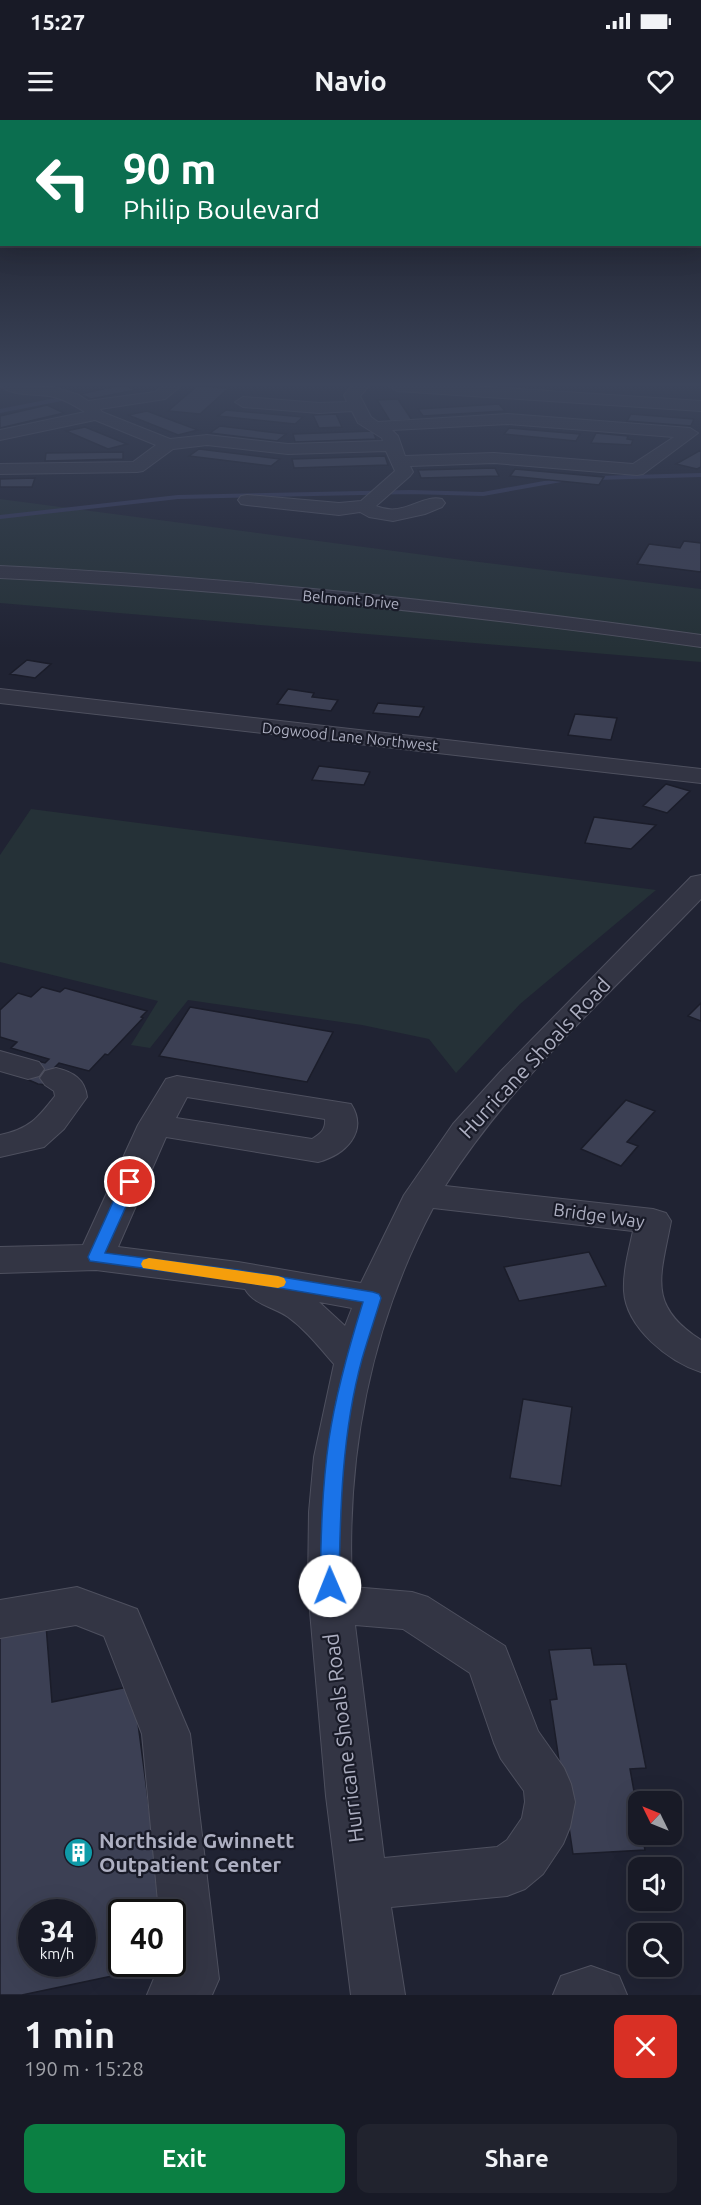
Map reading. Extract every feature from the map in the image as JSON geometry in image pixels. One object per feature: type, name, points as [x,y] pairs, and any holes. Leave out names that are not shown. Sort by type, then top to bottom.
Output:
[{"type":"street","points":[[247,500],[339,509],[366,506],[402,474]]},
{"type":"street","points":[[366,506],[375,513],[396,515],[415,513],[436,503]]},
{"type":"street","name":"Belmont Drive","points":[[0,572],[108,577],[504,614],[701,641]]},
{"type":"street","name":"Dogwood Lane Northwest","points":[[0,696],[118,712],[581,761],[701,776]]},
{"type":"street","name":"Hurricane Shoals Road","points":[[378,1995],[351,1802],[329,1566],[331,1504],[338,1440],[353,1360],[373,1298],[400,1235],[421,1195],[455,1143],[511,1078],[701,883]]},
{"type":"street","points":[[0,1146],[32,1139],[52,1122],[71,1096],[70,1087],[28,1069]]},
{"type":"street","points":[[96,1257],[158,1120]]},
{"type":"street","name":"Bridge Way","points":[[421,1195],[652,1221],[643,1293],[648,1310],[671,1340],[701,1358]]},
{"type":"street","points":[[0,1260],[96,1257],[238,1275],[373,1298]]},
{"type":"street","points":[[238,1275],[299,1306],[320,1323],[353,1360]]},
{"type":"street","points":[[331,1605],[412,1611],[489,1660],[518,1743],[547,1784],[550,1802],[545,1827],[525,1857],[507,1871],[362,1885]]},
{"type":"street","points":[[0,1619],[77,1606],[121,1623],[166,1734],[192,1979],[174,1995]]},
{"type":"street","points":[[580,1995],[591,1993],[600,1995]]},
{"type":"shaded area","points":[[0,499],[701,589],[701,662],[0,603]]},
{"type":"shaded area","points":[[31,809],[656,890],[520,1004],[456,1073],[429,1039],[362,1025],[188,1000],[150,1048],[131,1045],[158,1001],[0,962],[0,855]]},
{"type":"building","points":[[419,474],[498,474],[499,476],[421,478]]},
{"type":"building","points":[[512,474],[565,474],[604,477],[599,485],[510,476]]},
{"type":"building","points":[[35,478],[32,487],[0,487],[0,479]]},
{"type":"building","points":[[684,541],[701,543],[701,572],[637,564],[649,544],[680,548]]},
{"type":"building","points":[[27,660],[51,664],[35,678],[10,674]]},
{"type":"building","points":[[288,689],[314,693],[312,697],[338,700],[331,711],[277,704]]},
{"type":"building","points":[[378,703],[424,707],[419,717],[373,713]]},
{"type":"building","points":[[575,714],[617,718],[611,740],[568,735]]},
{"type":"building","points":[[319,766],[370,772],[364,785],[312,780]]},
{"type":"building","points":[[666,784],[690,791],[667,813],[643,806]]},
{"type":"building","points":[[594,817],[656,825],[631,849],[585,843]]},
{"type":"building","points":[[42,987],[60,992],[65,988],[147,1011],[108,1055],[105,1054],[89,1071],[59,1063],[55,1067],[63,1069],[47,1085],[38,1084],[22,1077],[38,1061],[45,1063],[49,1059],[11,1048],[17,1042],[0,1037],[0,1010],[18,993],[31,997]]},
{"type":"building","points":[[701,1003],[701,1021],[688,1016]]},
{"type":"building","points":[[190,1007],[333,1032],[307,1082],[159,1056]]},
{"type":"building","points":[[626,1100],[655,1111],[627,1142],[638,1146],[621,1166],[581,1149]]},
{"type":"building","points":[[589,1252],[606,1286],[519,1301],[504,1267]]},
{"type":"building","points":[[523,1399],[572,1407],[561,1486],[510,1478]]},
{"type":"building","name":"Northside Gwinnett Outpatient Center","points":[[46,1625],[52,1702],[133,1686],[161,1899],[108,1899],[108,1977],[22,1995],[0,1995],[0,1634]]},
{"type":"building","points":[[591,1648],[594,1665],[626,1664],[646,1768],[630,1769],[634,1791],[628,1791],[628,1845],[644,1845],[645,1850],[573,1854],[550,1700],[557,1699],[549,1650]]},
{"type":"waterway","points":[[596,478],[701,475]]},
{"type":"waterway","points":[[0,517],[178,497],[410,492],[483,494],[561,480]]},
{"type":"slow traffic","points":[[149,1264],[278,1282]]},
{"type":"place","name":"Northside Gwinnett Outpatient Center","points":[[78,1853]]},
{"type":"route","points":[[130,1182],[96,1257],[238,1275],[373,1298],[353,1360],[338,1440],[331,1504],[330,1586]]}]
